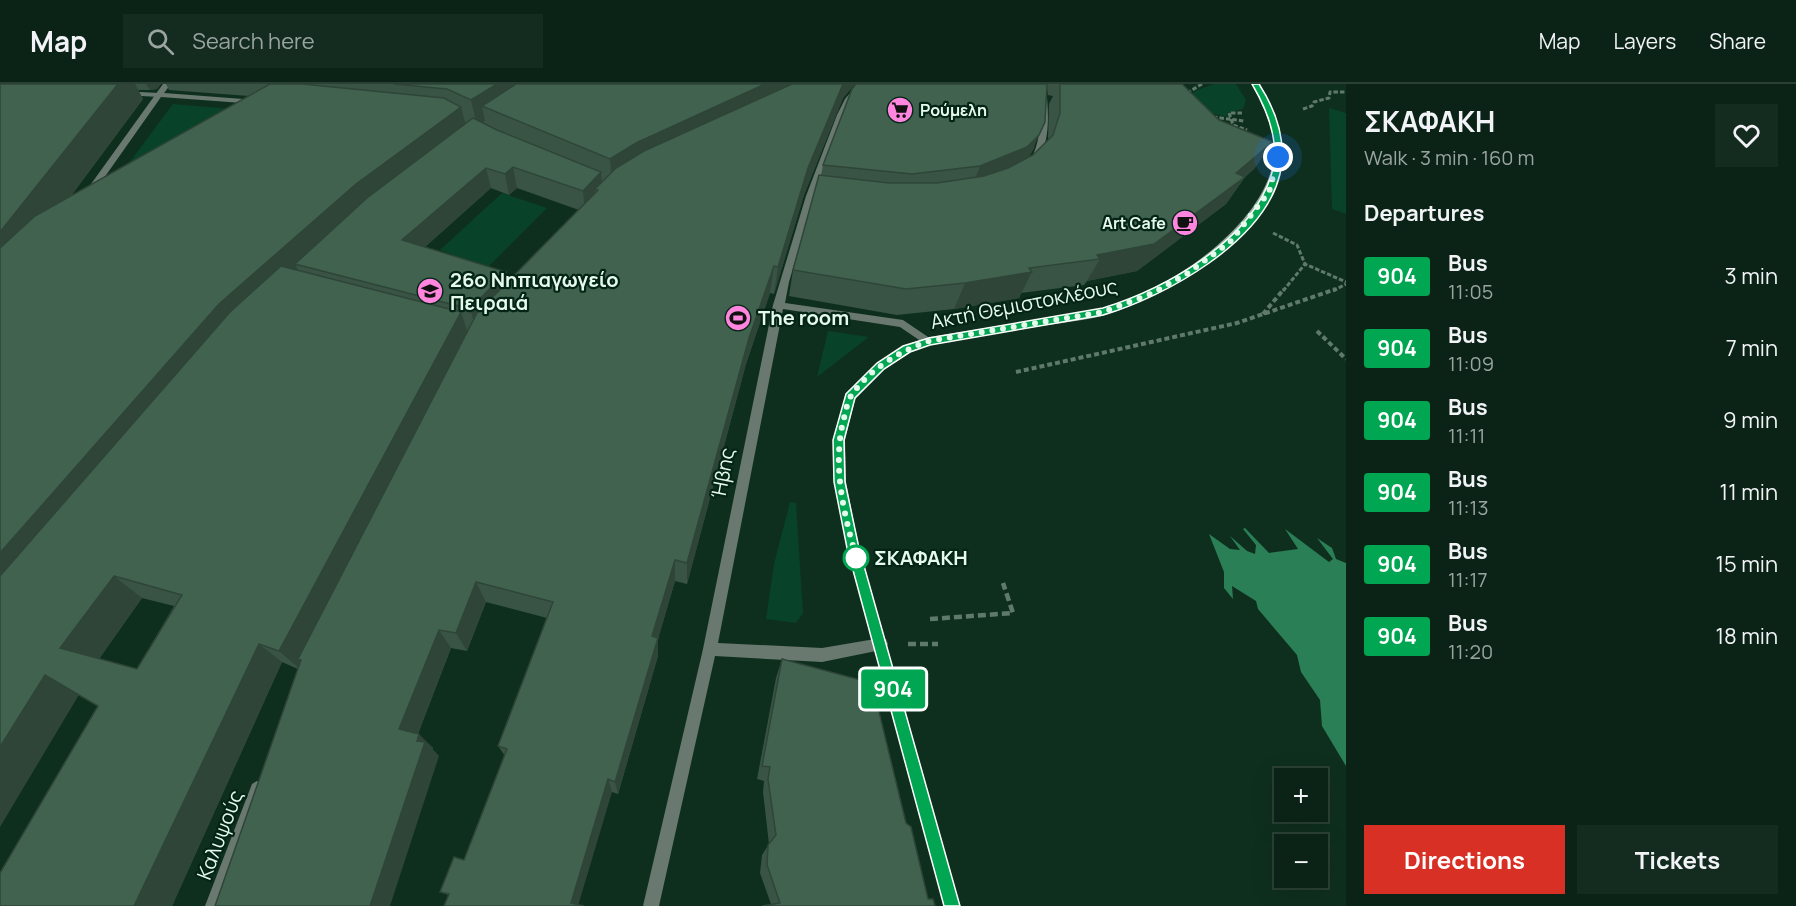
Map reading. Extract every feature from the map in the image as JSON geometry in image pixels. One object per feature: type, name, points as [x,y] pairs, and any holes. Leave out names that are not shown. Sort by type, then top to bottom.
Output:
[{"type":"main road","name":"Ακτή Θεμιστοκλέους","points":[[951,906],[853,548],[840,482],[838,440],[850,397],[881,366],[907,349],[929,341],[1103,312],[1123,306],[1153,293],[1188,273],[1230,242],[1260,206],[1275,176],[1278,157],[1275,125],[1271,109],[1256,84]]},
{"type":"street","points":[[85,199],[167,84]]},
{"type":"street","name":"Ήβης","points":[[651,906],[710,649],[778,305],[849,99],[862,84]]},
{"type":"street","points":[[1024,173],[1037,158],[1044,131],[1042,84]]},
{"type":"street","points":[[117,93],[269,103]]},
{"type":"street","points":[[1031,98],[1054,100]]},
{"type":"street","points":[[778,305],[903,324],[929,341]]},
{"type":"street","points":[[710,649],[822,655],[881,644]]},
{"type":"street","name":"Καλυψούς","points":[[213,906],[244,819],[263,776]]},
{"type":"path","points":[[1182,100],[1193,88],[1202,84]]},
{"type":"path","points":[[1303,109],[1312,106],[1314,102],[1327,100],[1330,92],[1346,92]]},
{"type":"path","points":[[1211,117],[1231,119]]},
{"type":"path","points":[[1294,243],[1305,264],[1346,283]]},
{"type":"path","points":[[1261,316],[1305,264]]},
{"type":"path","points":[[1017,372],[1261,316],[1322,297],[1346,283]]},
{"type":"path","points":[[1317,331],[1346,359]]},
{"type":"path","points":[[930,619],[1013,614],[1003,583]]},
{"type":"shaded area","points":[[1214,84],[1236,84],[1246,100],[1243,109],[1227,113],[1228,117],[1199,111],[1188,99],[1195,91]]},
{"type":"shaded area","points":[[173,104],[244,110],[126,167]]},
{"type":"shaded area","points":[[1329,108],[1346,113],[1346,214],[1332,209]]},
{"type":"shaded area","points":[[502,193],[547,208],[487,268],[440,250]]},
{"type":"shaded area","points":[[828,331],[869,337],[817,377]]},
{"type":"shaded area","points":[[790,502],[796,503],[803,613],[796,623],[766,619],[774,564]]},
{"type":"shaded area","points":[[1245,528],[1269,553],[1298,549],[1285,529],[1329,562],[1333,559],[1317,538],[1332,548],[1336,559],[1346,563],[1346,766],[1322,726],[1320,700],[1301,672],[1297,655],[1258,609],[1256,601],[1232,586],[1233,599],[1224,588],[1224,572],[1209,534],[1230,549],[1240,550],[1230,536],[1247,551],[1255,554],[1256,545],[1243,529]]},
{"type":"building","points":[[0,84],[118,84],[0,232]]},
{"type":"building","points":[[270,84],[302,84],[444,98],[461,107],[356,184],[219,304],[0,553],[0,248],[35,216]]},
{"type":"building","points":[[394,84],[497,84],[471,100],[447,89]]},
{"type":"building","points":[[516,84],[765,84],[636,143],[610,159],[482,106]]},
{"type":"building","points":[[792,84],[843,84],[808,168],[778,267],[774,266],[749,338],[687,563],[675,560],[652,636],[658,638],[615,782],[608,779],[571,903],[584,906],[444,906],[449,894],[440,892],[454,857],[464,860],[507,749],[498,746],[553,602],[476,582],[456,633],[439,630],[399,729],[419,734],[417,741],[425,742],[370,906],[215,906],[301,660],[298,659],[477,313],[598,190],[595,189],[616,168],[644,151]]},
{"type":"building","points":[[856,84],[1047,84],[1045,122],[1039,135],[1027,147],[980,166],[912,174],[823,165],[852,89]]},
{"type":"building","points":[[1060,84],[1182,84],[1219,120],[1273,142],[1236,173],[1245,177],[1154,244],[1097,255],[1100,259],[1029,268],[1032,272],[965,283],[906,289],[793,270],[819,175],[889,183],[937,183],[984,176],[1008,168],[1033,155],[1053,135],[1060,113]]},
{"type":"building","points":[[473,118],[601,172],[583,191],[513,167],[505,174],[486,168],[402,240],[506,272],[470,309],[295,264],[367,198]]},
{"type":"building","points":[[281,266],[461,312],[279,651],[259,644],[134,906],[0,906],[0,873],[98,706],[45,675],[0,747],[0,576],[230,312]],"holes":[[[114,576],[182,595],[137,669],[60,648]]]},
{"type":"building","points":[[782,659],[872,683],[906,823],[911,827],[928,899],[933,899],[935,906],[762,906],[780,903],[767,865],[768,845],[776,835],[768,779],[770,767],[762,766]]},
{"type":"bus line","name":"904","points":[[952,906],[853,548],[840,482],[838,440],[850,397],[881,366],[907,349],[929,341],[1103,312],[1123,306],[1153,293],[1188,273],[1230,242],[1260,206],[1275,176],[1278,157],[1275,125],[1271,109],[1256,84]]},
{"type":"place","name":"Ρούμελη","points":[[900,110]]},
{"type":"place","name":"Art Cafe","points":[[1185,223]]},
{"type":"place","name":"26ο Νηπιαγωγείο Πειραιά","points":[[430,291]]},
{"type":"place","name":"The room","points":[[738,318]]},
{"type":"place","name":"ΣΚΑΦΑΚΗ","points":[[856,558]]},
{"type":"route","points":[[856,558],[859,567],[840,482],[838,440],[850,397],[881,366],[907,349],[929,341],[1103,312],[1153,293],[1188,273],[1230,242],[1269,192],[1275,176],[1278,157]]}]
